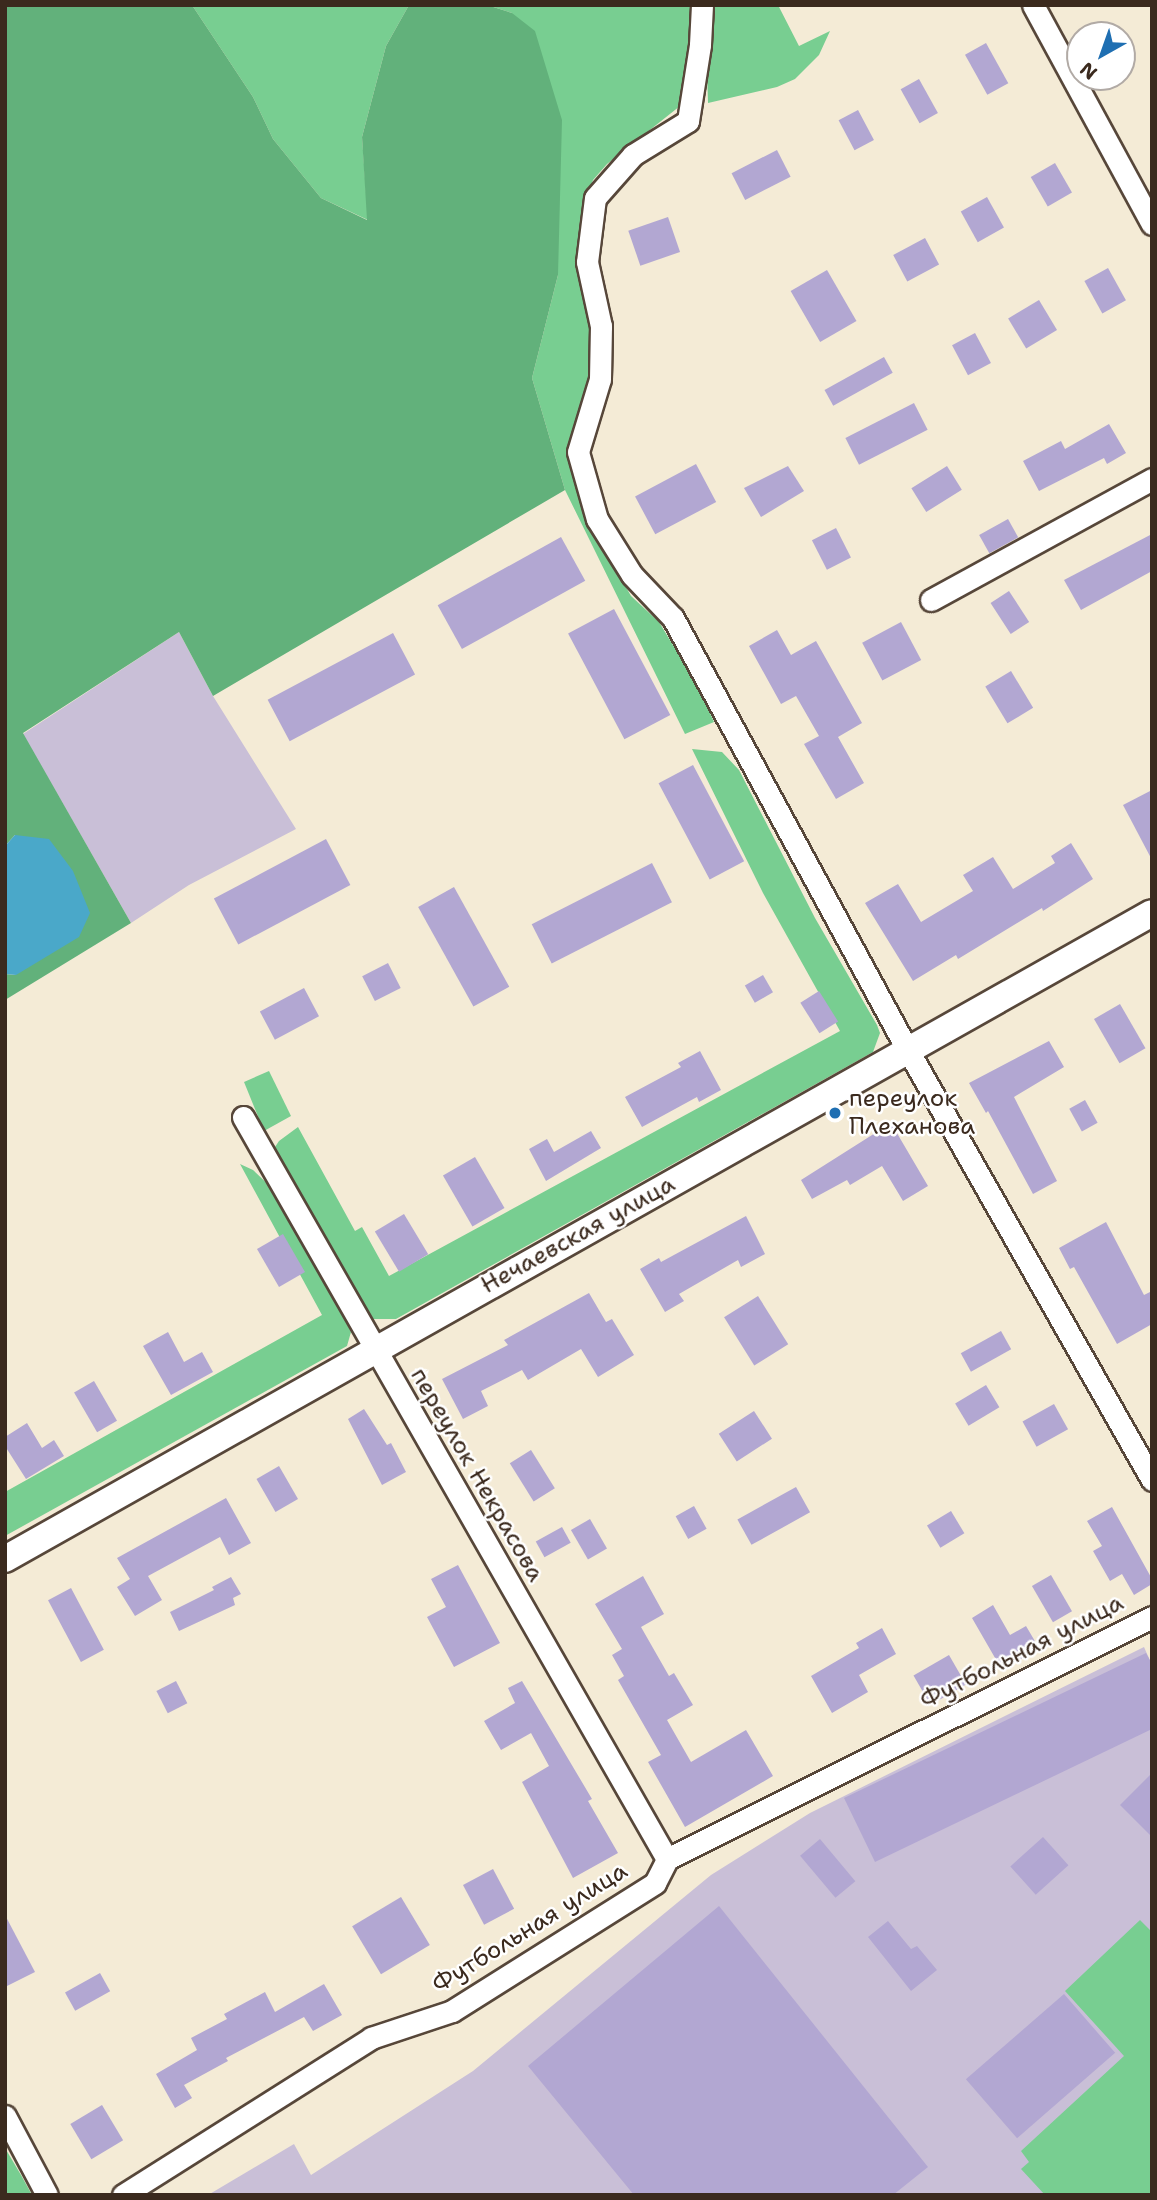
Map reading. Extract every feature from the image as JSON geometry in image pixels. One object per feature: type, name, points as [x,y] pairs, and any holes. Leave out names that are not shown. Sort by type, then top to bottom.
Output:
[{"type":"street","points":[[702,5],[700,45],[688,121],[633,155],[595,198],[587,262],[601,326],[600,379],[578,452],[597,519],[632,575],[673,618],[909,1052],[1152,1480]]},
{"type":"street","points":[[1033,5],[1152,224]]},
{"type":"street","points":[[931,600],[1152,479]]},
{"type":"street","name":"Нечаевская улица","points":[[5,1559],[1152,913]]},
{"type":"street","name":"переулок Некрасова","points":[[243,1117],[667,1859]]},
{"type":"street","name":"Футбольная улица","points":[[123,2195],[371,2038],[452,2011],[654,1883],[667,1859],[1152,1617]]},
{"type":"street","points":[[5,2116],[47,2195]]},
{"type":"shaded area","points":[[179,632],[213,696],[296,829],[189,885],[131,923],[23,734]]},
{"type":"shaded area","points":[[1144,1647],[1152,1665],[1152,2195],[208,2195],[294,2144],[311,2175],[473,2071],[711,1875],[810,1813]]},
{"type":"green space","points":[[5,5],[192,5],[253,97],[273,139],[321,198],[367,220],[362,137],[386,46],[409,5],[487,5],[512,13],[535,31],[562,120],[558,275],[532,378],[565,490],[213,696],[179,632],[23,733],[131,923],[5,1000],[5,974],[16,975],[15,835],[5,846]]},
{"type":"green space","points":[[192,5],[409,5],[386,46],[362,137],[368,220],[321,198],[273,139],[253,97]]},
{"type":"green space","points":[[487,5],[696,5],[680,106],[607,164],[593,180],[582,211],[582,244],[595,353],[584,406],[597,536],[631,596],[659,622],[699,688],[714,722],[685,734],[565,490],[532,378],[558,275],[512,13]]},
{"type":"green space","points":[[705,5],[778,5],[799,46],[830,31],[819,55],[795,79],[777,87],[708,103]]},
{"type":"green space","points":[[692,749],[722,752],[739,770],[815,918],[877,1025],[880,1033],[873,1052],[396,1319],[373,1319],[366,1314],[277,1158],[275,1147],[279,1141],[298,1127],[355,1231],[362,1227],[389,1276],[840,1031],[763,893]]},
{"type":"green space","points":[[269,1071],[291,1116],[264,1131],[244,1082]]},
{"type":"green space","points":[[240,1164],[253,1170],[274,1190],[307,1242],[351,1332],[347,1346],[5,1536],[5,1492],[322,1315]]},
{"type":"green space","points":[[1140,1920],[1152,1932],[1152,2195],[1045,2195],[1021,2169],[1029,2162],[1021,2151],[1124,2056],[1065,1991]]},
{"type":"green space","points":[[5,2148],[21,2175],[32,2195],[5,2195]]},
{"type":"water","points":[[15,835],[49,839],[73,871],[90,913],[79,937],[16,975],[5,974],[5,846]]},
{"type":"building","points":[[986,43],[1008,83],[987,95],[965,55]]},
{"type":"building","points":[[919,79],[938,113],[920,123],[901,89]]},
{"type":"building","points":[[858,110],[874,140],[855,150],[839,120]]},
{"type":"building","points":[[777,150],[791,177],[745,200],[732,173]]},
{"type":"building","points":[[1055,163],[1072,192],[1048,206],[1031,177]]},
{"type":"building","points":[[987,197],[1004,228],[978,242],[961,212]]},
{"type":"building","points":[[668,217],[680,252],[640,266],[628,231]]},
{"type":"building","points":[[925,238],[939,264],[907,281],[893,255]]},
{"type":"building","points":[[1108,268],[1126,300],[1102,313],[1084,281]]},
{"type":"building","points":[[827,270],[856,321],[820,342],[791,291]]},
{"type":"building","points":[[1039,300],[1057,330],[1026,349],[1008,319]]},
{"type":"building","points":[[975,333],[991,363],[968,375],[952,345]]},
{"type":"building","points":[[884,357],[893,373],[833,406],[825,390]]},
{"type":"building","points":[[914,403],[928,430],[859,465],[845,438]]},
{"type":"building","points":[[1109,424],[1126,453],[1107,464],[1104,458],[1039,491],[1023,461],[1061,441],[1065,449]]},
{"type":"building","points":[[696,464],[716,502],[655,534],[635,496]]},
{"type":"building","points":[[788,466],[804,491],[761,517],[744,488]]},
{"type":"building","points":[[947,466],[962,490],[926,512],[911,488]]},
{"type":"building","points":[[1008,519],[1018,537],[989,553],[979,535]]},
{"type":"building","points":[[836,528],[851,557],[827,570],[812,540]]},
{"type":"building","points":[[1152,534],[1152,571],[1081,610],[1064,580]]},
{"type":"building","points":[[561,537],[585,581],[462,649],[438,605]]},
{"type":"building","points":[[1009,591],[1029,622],[1011,634],[991,603]]},
{"type":"building","points":[[614,609],[670,715],[624,739],[568,633]]},
{"type":"building","points":[[901,622],[921,660],[882,681],[862,643]]},
{"type":"building","points":[[777,630],[791,655],[816,641],[862,723],[838,737],[864,783],[836,799],[804,744],[819,736],[796,696],[781,704],[749,646]]},
{"type":"building","points":[[393,633],[415,674],[290,741],[268,700]]},
{"type":"building","points":[[1011,671],[1033,708],[1007,723],[985,686]]},
{"type":"building","points":[[693,765],[744,861],[710,880],[659,783]]},
{"type":"building","points":[[1152,790],[1152,860],[1123,805]]},
{"type":"building","points":[[326,839],[350,885],[238,945],[214,899]]},
{"type":"building","points":[[1071,843],[1093,879],[1043,911],[1042,908],[958,959],[956,955],[913,981],[865,903],[898,884],[921,922],[973,891],[963,875],[993,857],[1013,889],[1055,863],[1051,856]]},
{"type":"building","points":[[652,863],[672,902],[552,963],[532,924]]},
{"type":"building","points":[[454,887],[509,987],[473,1007],[418,907]]},
{"type":"building","points":[[388,963],[401,988],[375,1001],[362,976]]},
{"type":"building","points":[[763,975],[773,992],[755,1003],[745,985]]},
{"type":"building","points":[[304,988],[319,1016],[275,1040],[260,1011]]},
{"type":"building","points":[[819,991],[838,1022],[819,1033],[800,1003]]},
{"type":"building","points":[[1120,1004],[1146,1048],[1120,1063],[1094,1019]]},
{"type":"building","points":[[1049,1041],[1064,1067],[1014,1097],[1057,1181],[1033,1194],[988,1111],[986,1113],[969,1083]]},
{"type":"building","points":[[700,1051],[721,1090],[699,1102],[697,1097],[642,1127],[625,1097],[681,1067],[678,1063]]},
{"type":"building","points":[[1085,1100],[1098,1123],[1082,1131],[1069,1109]]},
{"type":"building","points":[[891,1123],[928,1186],[903,1201],[882,1166],[850,1185],[847,1180],[812,1199],[801,1180]]},
{"type":"building","points":[[591,1131],[601,1148],[546,1181],[529,1149],[547,1139],[554,1152]]},
{"type":"building","points":[[475,1157],[504,1208],[472,1227],[443,1176]]},
{"type":"building","points":[[404,1214],[428,1254],[399,1272],[375,1232]]},
{"type":"building","points":[[746,1216],[765,1254],[741,1267],[738,1260],[679,1294],[684,1301],[665,1312],[640,1269],[659,1258],[661,1262]]},
{"type":"building","points":[[1106,1222],[1144,1295],[1152,1291],[1152,1324],[1117,1344],[1074,1267],[1070,1269],[1059,1248]]},
{"type":"building","points":[[283,1234],[305,1272],[279,1287],[257,1249]]},
{"type":"building","points":[[589,1293],[606,1322],[612,1319],[634,1355],[598,1377],[581,1349],[528,1380],[522,1370],[481,1391],[488,1406],[463,1419],[442,1379],[508,1345],[504,1340]]},
{"type":"building","points":[[758,1296],[788,1344],[754,1366],[724,1317]]},
{"type":"building","points":[[1001,1331],[1011,1349],[971,1372],[961,1353]]},
{"type":"building","points":[[168,1332],[184,1362],[202,1352],[213,1372],[171,1395],[143,1346]]},
{"type":"building","points":[[94,1381],[117,1421],[97,1432],[74,1392]]},
{"type":"building","points":[[986,1385],[999,1407],[969,1426],[955,1404]]},
{"type":"building","points":[[1054,1404],[1068,1429],[1037,1447],[1023,1421]]},
{"type":"building","points":[[364,1409],[387,1445],[391,1443],[406,1472],[382,1485],[348,1419]]},
{"type":"building","points":[[754,1411],[772,1439],[737,1462],[719,1434]]},
{"type":"building","points":[[27,1423],[42,1448],[54,1440],[64,1456],[26,1479],[5,1446],[5,1437]]},
{"type":"building","points":[[531,1450],[555,1488],[534,1501],[510,1463]]},
{"type":"building","points":[[279,1466],[298,1499],[275,1512],[256,1479]]},
{"type":"building","points":[[796,1487],[810,1512],[751,1545],[737,1519]]},
{"type":"building","points":[[226,1498],[251,1543],[229,1555],[220,1537],[148,1576],[162,1600],[135,1616],[117,1587],[130,1579],[117,1558]]},
{"type":"building","points":[[694,1506],[707,1529],[688,1539],[676,1516]]},
{"type":"building","points":[[1112,1507],[1152,1579],[1152,1584],[1134,1595],[1122,1574],[1110,1581],[1093,1551],[1102,1546],[1087,1521]]},
{"type":"building","points":[[951,1511],[964,1533],[940,1548],[927,1525]]},
{"type":"building","points":[[590,1519],[607,1548],[588,1559],[571,1530]]},
{"type":"building","points":[[562,1527],[571,1543],[544,1557],[536,1542]]},
{"type":"building","points":[[458,1565],[500,1643],[454,1667],[427,1617],[446,1607],[431,1579]]},
{"type":"building","points":[[1051,1575],[1072,1611],[1053,1622],[1032,1586]]},
{"type":"building","points":[[643,1576],[664,1614],[641,1627],[669,1676],[674,1673],[693,1705],[667,1720],[691,1762],[746,1730],[773,1776],[685,1827],[648,1762],[661,1755],[618,1680],[624,1676],[612,1655],[622,1649],[595,1604]]},
{"type":"building","points":[[231,1577],[241,1594],[233,1598],[235,1605],[179,1631],[170,1612],[214,1590],[212,1587]]},
{"type":"building","points":[[71,1588],[104,1650],[81,1662],[48,1600]]},
{"type":"building","points":[[993,1605],[1010,1635],[1026,1626],[1039,1648],[1002,1670],[972,1618]]},
{"type":"building","points":[[882,1628],[896,1654],[859,1675],[868,1692],[832,1713],[811,1676],[859,1648],[856,1643]]},
{"type":"building","points":[[1146,1653],[1152,1664],[1152,1729],[875,1862],[844,1798]]},
{"type":"building","points":[[949,1655],[966,1684],[930,1705],[913,1676]]},
{"type":"building","points":[[176,1681],[187,1703],[168,1713],[156,1691]]},
{"type":"building","points":[[522,1681],[592,1799],[588,1801],[618,1853],[573,1878],[522,1782],[549,1766],[531,1733],[501,1750],[484,1721],[515,1703],[508,1688]]},
{"type":"building","points":[[1152,1773],[1152,1837],[1120,1805]]},
{"type":"building","points":[[1043,1837],[1068,1865],[1036,1895],[1010,1866]]},
{"type":"building","points":[[820,1839],[855,1881],[835,1898],[800,1856]]},
{"type":"building","points":[[493,1869],[514,1909],[484,1925],[463,1885]]},
{"type":"building","points":[[401,1897],[430,1945],[381,1974],[352,1926]]},
{"type":"building","points":[[719,1906],[928,2167],[893,2195],[634,2195],[528,2066]]},
{"type":"building","points":[[5,1915],[35,1972],[5,1987]]},
{"type":"building","points":[[888,1921],[911,1949],[917,1946],[937,1970],[911,1991],[868,1937]]},
{"type":"building","points":[[100,1973],[110,1991],[75,2011],[65,1992]]},
{"type":"building","points":[[324,1984],[342,2015],[313,2031],[304,2017],[226,2058],[228,2061],[184,2085],[192,2098],[175,2108],[156,2074],[197,2050],[191,2038],[227,2019],[224,2014],[265,1992],[275,2012]]},
{"type":"building","points":[[1064,1994],[1115,2053],[1017,2138],[966,2079]]},
{"type":"building","points":[[102,2105],[123,2140],[91,2159],[70,2124]]},
{"type":"place","name":"переулок Плеханова","points":[[835,1113]]}]
